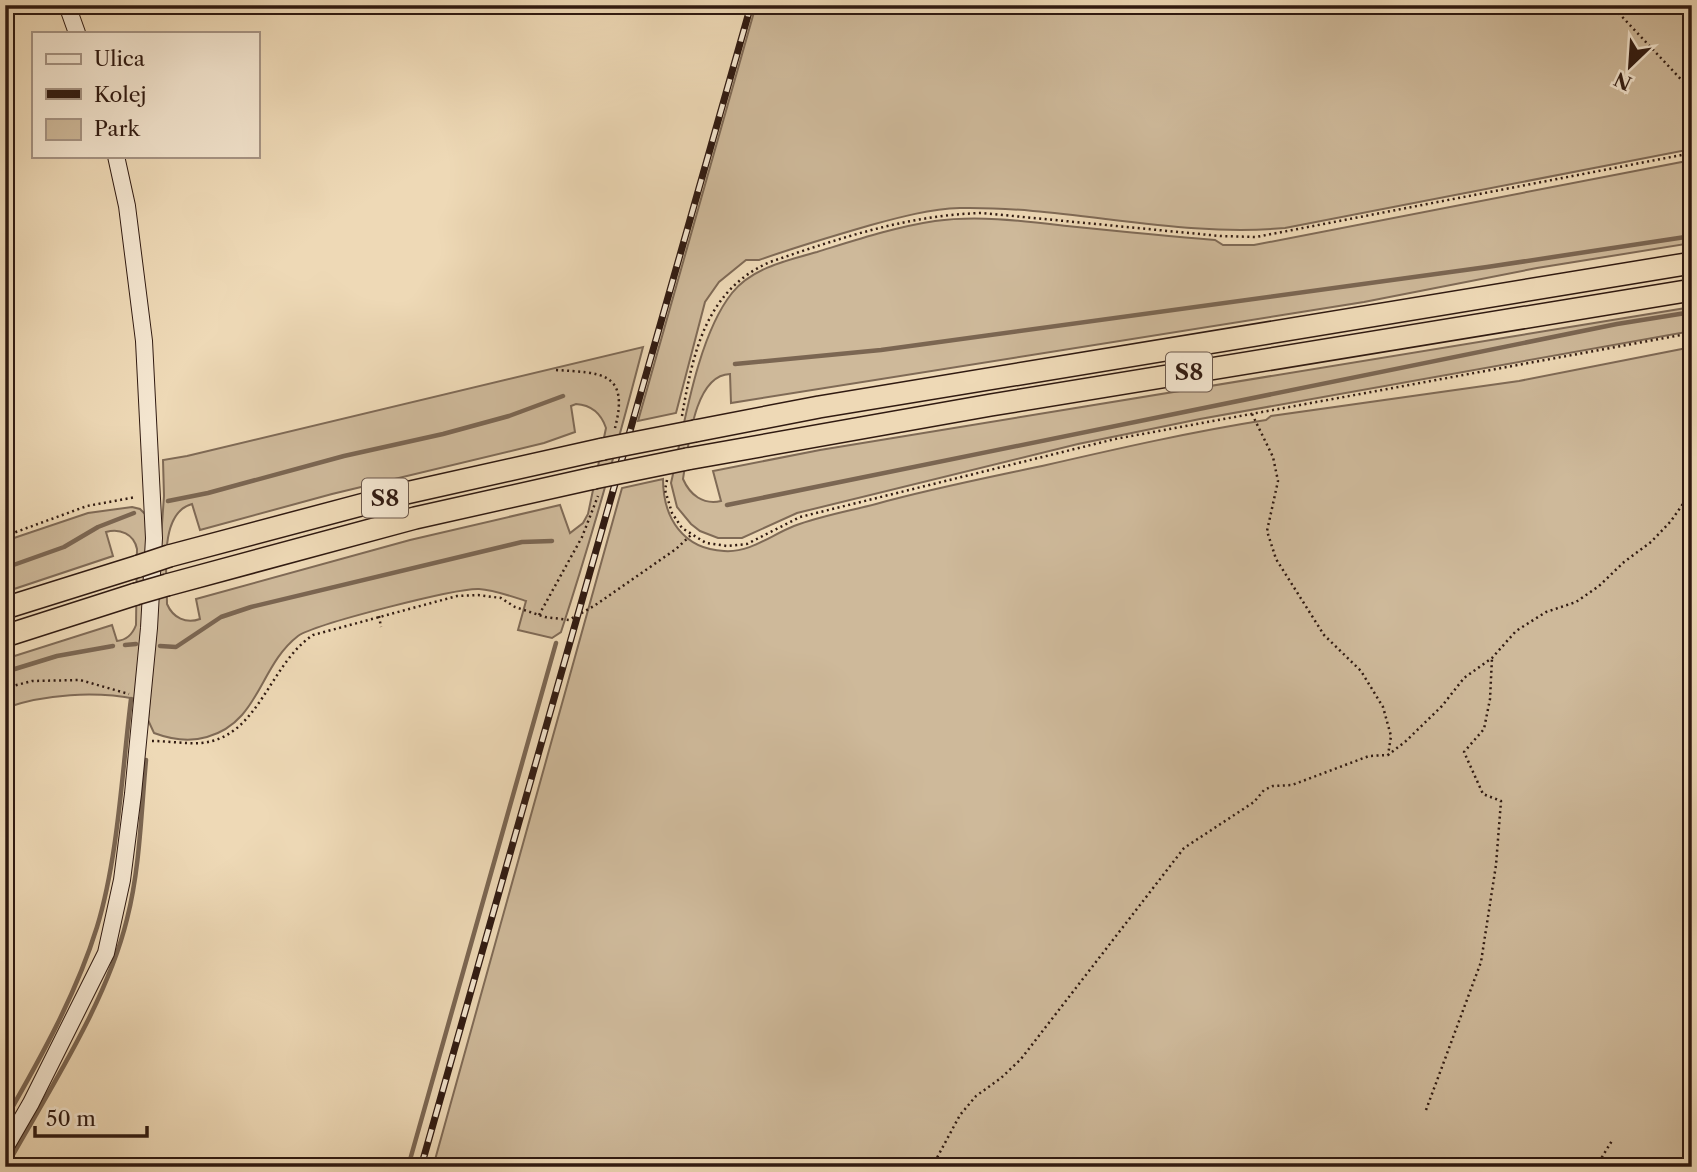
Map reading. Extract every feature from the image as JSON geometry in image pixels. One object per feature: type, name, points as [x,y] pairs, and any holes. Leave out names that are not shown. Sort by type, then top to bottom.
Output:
[{"type":"highway","name":"S8","points":[[5,608],[169,556],[406,493],[603,449],[832,405],[1692,263]]},
{"type":"highway","name":"S8","points":[[5,636],[167,585],[402,522],[594,478],[991,405],[1692,290]]},
{"type":"street","points":[[67,5],[77,32]]},
{"type":"street","points":[[5,1148],[31,1103],[106,953],[122,880],[138,740],[154,538],[153,494],[144,341],[127,206],[116,158]]},
{"type":"path","points":[[1611,5],[1692,91]]},
{"type":"path","points":[[1252,414],[1273,457],[1278,481],[1267,531],[1276,559],[1324,635],[1361,671],[1382,707],[1391,736],[1388,755]]},
{"type":"path","points":[[932,1167],[960,1115],[976,1096],[1002,1078],[1021,1059],[1184,848],[1254,802],[1264,790],[1273,786],[1292,785],[1369,756],[1388,755],[1442,706],[1464,678],[1492,658],[1516,632],[1546,612],[1576,602],[1651,542],[1671,521],[1692,491]]},
{"type":"path","points":[[5,536],[87,506],[153,494]]},
{"type":"path","points":[[138,740],[201,743],[222,738],[237,730],[298,645],[321,632],[457,596],[501,598],[515,607],[538,615],[569,620],[676,549],[691,535]]},
{"type":"path","points":[[379,616],[381,627]]},
{"type":"path","points":[[1426,1110],[1481,962],[1496,865],[1501,801],[1482,794],[1464,752],[1484,729],[1490,699],[1492,658]]},
{"type":"path","points":[[5,688],[32,681],[80,680],[142,697]]},
{"type":"path","points":[[1596,1167],[1613,1139]]},
{"type":"green space","points":[[756,5],[1692,5],[1692,149],[1285,228],[1204,229],[1041,212],[960,208],[893,219],[759,260],[746,260],[719,282],[705,302],[676,413],[638,421]]},
{"type":"green space","points":[[1692,160],[1692,243],[1537,268],[1364,302],[731,403],[730,374],[718,378],[700,400],[690,433],[683,479],[689,490],[698,498],[708,502],[721,501],[713,471],[820,450],[1692,307],[1692,331],[1200,419],[1078,444],[797,513],[742,538],[718,538],[700,531],[677,507],[671,483],[693,384],[710,333],[720,312],[740,284],[760,271],[783,262],[905,227],[935,221],[968,219],[1018,221],[1215,240],[1223,245],[1254,245]]},
{"type":"green space","points":[[643,347],[561,632],[552,638],[518,630],[526,601],[479,589],[443,594],[357,616],[298,636],[285,648],[238,719],[225,730],[200,739],[187,740],[154,733],[148,720],[164,496],[163,460]],"holes":[[[581,405],[598,414],[606,428],[588,514],[583,523],[570,533],[560,505],[410,540],[196,599],[200,619],[185,620],[176,616],[167,604],[166,562],[169,532],[181,510],[192,504],[200,530],[332,494],[544,443],[575,432],[571,406]]]},
{"type":"green space","points":[[1692,347],[1692,1167],[433,1167],[622,488],[663,479],[667,506],[678,529],[697,544],[710,549],[734,551],[814,519],[1125,447],[1266,420],[1271,416],[1519,381]]},
{"type":"green space","points":[[132,507],[140,509],[146,515],[148,543],[136,699],[70,695],[5,708],[5,659],[112,625],[117,641],[131,633],[136,625],[137,549],[133,539],[126,533],[106,532],[113,556],[5,592],[5,541],[88,513]]},
{"type":"waterway","points":[[735,364],[881,350],[1487,267],[1692,236]]},
{"type":"waterway","points":[[727,505],[1617,324],[1692,312]]},
{"type":"waterway","points":[[168,501],[443,434],[509,416],[563,396]]},
{"type":"waterway","points":[[5,568],[64,547],[98,527],[134,513]]},
{"type":"waterway","points":[[160,646],[176,647],[221,617],[251,607],[522,542],[552,541]]},
{"type":"waterway","points":[[408,1167],[556,643]]},
{"type":"waterway","points":[[125,645],[136,644]]},
{"type":"waterway","points":[[5,672],[57,656],[113,646]]},
{"type":"waterway","points":[[5,1120],[68,1002],[97,927],[115,844],[131,699]]},
{"type":"waterway","points":[[6,1167],[75,1046],[106,982],[118,950],[135,880],[146,760]]},
{"type":"railway","points":[[421,1167],[751,5]]}]
